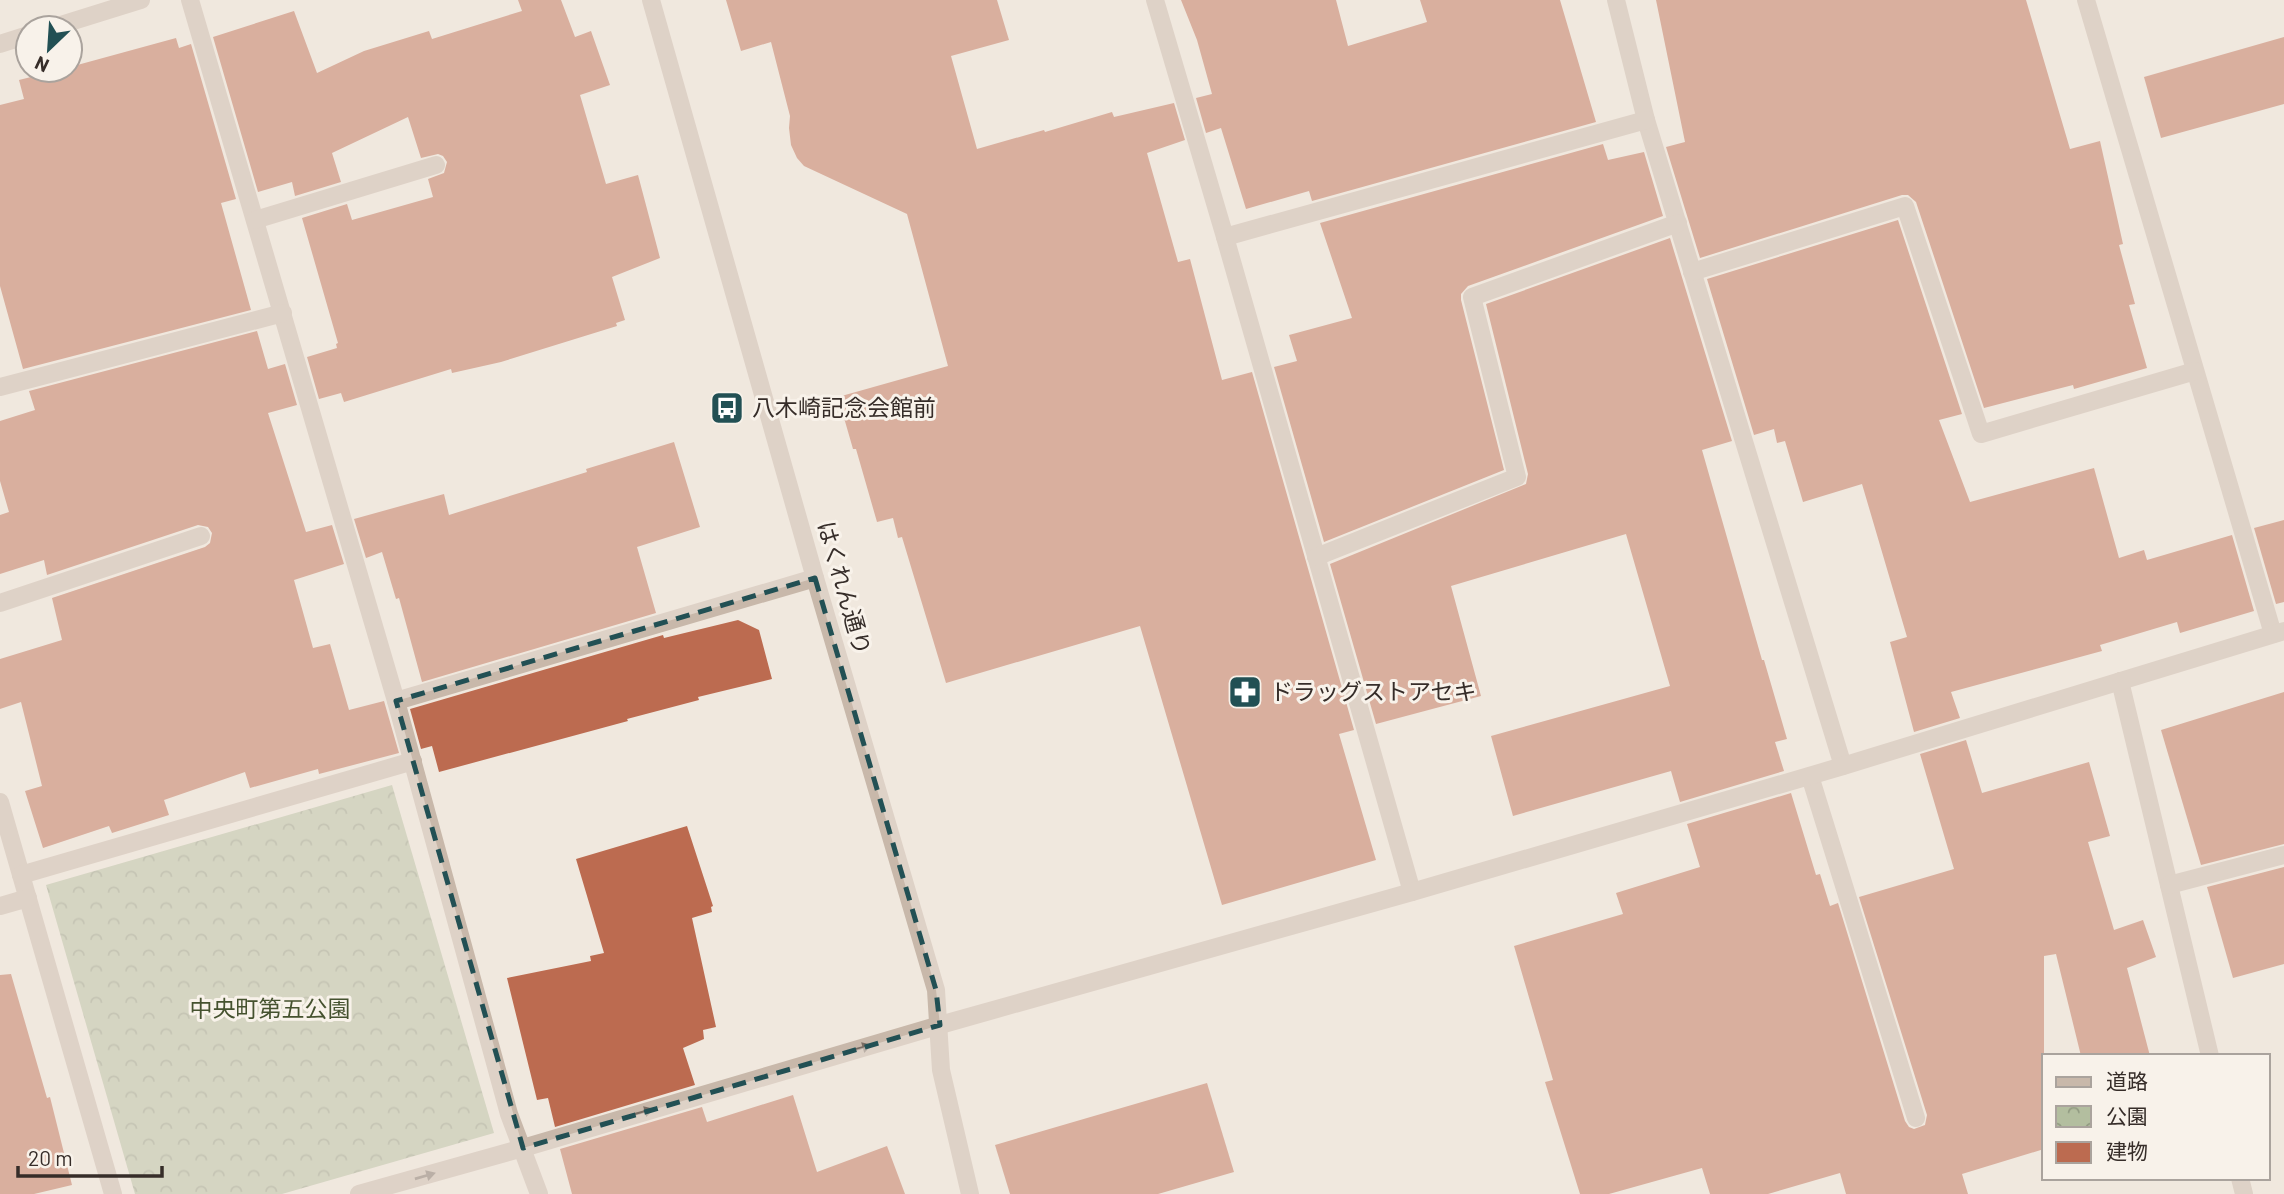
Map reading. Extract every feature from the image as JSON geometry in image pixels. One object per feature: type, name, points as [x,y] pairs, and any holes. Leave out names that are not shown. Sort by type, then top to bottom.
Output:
[{"type":"street","points":[[84,18],[141,0]]},
{"type":"street","points":[[190,0],[396,701],[506,1101],[539,1194]]},
{"type":"street","name":"はくれん通り","points":[[651,0],[815,578],[936,989],[941,1070],[970,1194]]},
{"type":"street","points":[[1155,0],[1412,892]]},
{"type":"street","points":[[1616,0],[1646,120],[1843,766]]},
{"type":"street","points":[[359,1194],[1810,776],[2279,632],[2195,371],[2086,0]]},
{"type":"street","points":[[1225,237],[1646,120]]},
{"type":"street","points":[[255,220],[436,165]]},
{"type":"street","points":[[1692,272],[1905,206],[1981,434],[2195,371]]},
{"type":"street","points":[[1316,557],[1517,477],[1472,297],[1678,223]]},
{"type":"street","points":[[0,387],[283,313]]},
{"type":"street","points":[[0,603],[201,536]]},
{"type":"street","points":[[396,701],[815,578]]},
{"type":"street","points":[[2120,681],[2210,1054]]},
{"type":"street","points":[[21,876],[413,761]]},
{"type":"street","points":[[1810,776],[1916,1118]]},
{"type":"street","points":[[0,802],[113,1194]]},
{"type":"street","points":[[2169,885],[2284,855]]},
{"type":"street","points":[[0,906],[27,898]]},
{"type":"highlighted area","points":[[815,578],[936,990],[940,1025],[523,1148],[396,701]]},
{"type":"green space","name":"中央町第五公園","points":[[392,785],[494,1133],[282,1194],[135,1194],[46,885]]},
{"type":"building","points":[[518,0],[561,0],[575,37],[591,31],[610,85],[580,95],[606,184],[638,175],[660,258],[612,277],[625,320],[616,323],[617,326],[501,362],[452,373],[451,369],[344,402],[341,393],[319,399],[307,357],[337,348],[338,343],[302,218],[347,204],[352,220],[433,197],[428,179],[444,173],[447,162],[438,154],[421,158],[408,117],[332,153],[341,182],[295,196],[292,182],[258,192],[213,37],[294,11],[317,73],[364,51],[429,31],[432,39],[522,11]]},
{"type":"building","points":[[726,0],[997,0],[1009,40],[951,56],[977,149],[1112,112],[1114,117],[1174,103],[1185,140],[1147,153],[1178,262],[1190,259],[1222,380],[1252,372],[1354,730],[1339,734],[1376,860],[1222,905],[1140,626],[946,683],[902,537],[898,538],[893,518],[877,522],[838,397],[948,366],[907,214],[804,166],[797,158],[791,145],[790,116],[771,42],[741,51]]},
{"type":"building","points":[[1181,0],[1336,0],[1348,46],[1427,22],[1420,0],[1560,0],[1596,122],[1312,201],[1309,191],[1246,209],[1221,128],[1206,133],[1196,98],[1212,94],[1197,40]]},
{"type":"building","points":[[1656,0],[2026,0],[2070,149],[2100,141],[2123,244],[2119,245],[2135,304],[2129,305],[2147,368],[2074,389],[2073,385],[1984,408],[1916,202],[1908,195],[1700,258],[1666,147],[1685,142]]},
{"type":"building","points":[[2284,37],[2284,104],[2161,138],[2144,77]]},
{"type":"building","points":[[176,38],[179,48],[191,44],[236,199],[221,203],[251,310],[23,369],[0,286],[0,105],[24,99],[20,84],[84,84],[84,63]]},
{"type":"building","points":[[1603,144],[1608,160],[1644,152],[1663,216],[1468,286],[1461,294],[1504,470],[1324,542],[1274,367],[1297,361],[1289,335],[1352,318],[1320,223]]},
{"type":"building","points":[[1898,220],[1962,414],[1939,420],[1970,502],[2094,468],[2119,558],[2144,550],[2147,560],[2232,535],[2254,611],[2180,633],[2177,622],[2100,645],[2102,651],[1951,692],[1960,718],[1914,732],[1890,642],[1907,637],[1862,484],[1803,502],[1785,441],[1777,443],[1774,429],[1754,435],[1707,279]]},
{"type":"building","points":[[1670,238],[1732,441],[1702,450],[1787,739],[1775,742],[1784,771],[1680,802],[1671,771],[1513,816],[1491,736],[1670,686],[1626,534],[1451,586],[1481,696],[1376,724],[1330,564],[1526,484],[1528,474],[1486,304]]},
{"type":"building","points":[[257,331],[268,369],[285,364],[297,405],[268,413],[306,532],[332,525],[344,564],[294,580],[313,648],[330,644],[349,710],[384,701],[399,753],[319,774],[318,769],[250,788],[245,772],[164,800],[169,815],[112,833],[109,826],[43,848],[25,791],[42,786],[21,702],[0,709],[0,659],[62,640],[52,598],[205,547],[210,543],[212,533],[208,527],[198,525],[47,575],[44,560],[0,574],[0,515],[9,512],[0,481],[0,421],[35,410],[29,391]]},
{"type":"building","points":[[674,442],[700,527],[637,547],[656,613],[422,682],[399,598],[396,599],[382,552],[366,558],[354,519],[444,494],[449,515]]},
{"type":"building","points":[[2284,520],[2284,602],[2276,604],[2254,528]]},
{"type":"building","points":[[738,620],[759,630],[772,679],[698,697],[699,700],[627,719],[628,721],[439,772],[432,746],[421,749],[410,709],[663,635],[664,638]]},
{"type":"building","points":[[2284,692],[2284,844],[2201,865],[2161,730]]},
{"type":"building","points":[[1966,740],[1982,793],[2089,762],[2110,836],[2088,842],[2114,930],[2143,920],[2156,957],[2127,968],[2149,1054],[2081,1054],[2056,954],[2044,956],[2042,1150],[1962,1174],[1968,1194],[1846,1194],[1840,1173],[1768,1194],[1710,1194],[1702,1168],[1609,1194],[1580,1194],[1545,1082],[1553,1080],[1514,946],[1623,914],[1616,893],[1700,867],[1687,824],[1791,793],[1816,875],[1820,874],[1830,906],[1838,903],[1905,1121],[1914,1129],[1925,1125],[1927,1115],[1859,897],[1954,869],[1920,754]]},
{"type":"building","points":[[687,826],[713,906],[712,912],[692,918],[716,1027],[703,1030],[704,1039],[683,1048],[695,1085],[555,1127],[548,1098],[537,1100],[507,978],[591,961],[590,956],[604,953],[576,859]]},
{"type":"building","points":[[2284,867],[2284,964],[2233,978],[2207,887]]},
{"type":"building","points":[[11,974],[47,1098],[50,1097],[72,1185],[34,1194],[0,1194],[0,975]]},
{"type":"building","points":[[1207,1083],[1234,1172],[1158,1194],[1010,1194],[995,1145]]},
{"type":"building","points":[[793,1095],[817,1172],[887,1146],[905,1194],[572,1194],[560,1149],[702,1107],[707,1122]]},
{"type":"place","name":"八木崎記念会館前","points":[[727,408]]},
{"type":"place","name":"ドラッグストアセキ","points":[[1245,692]]}]
